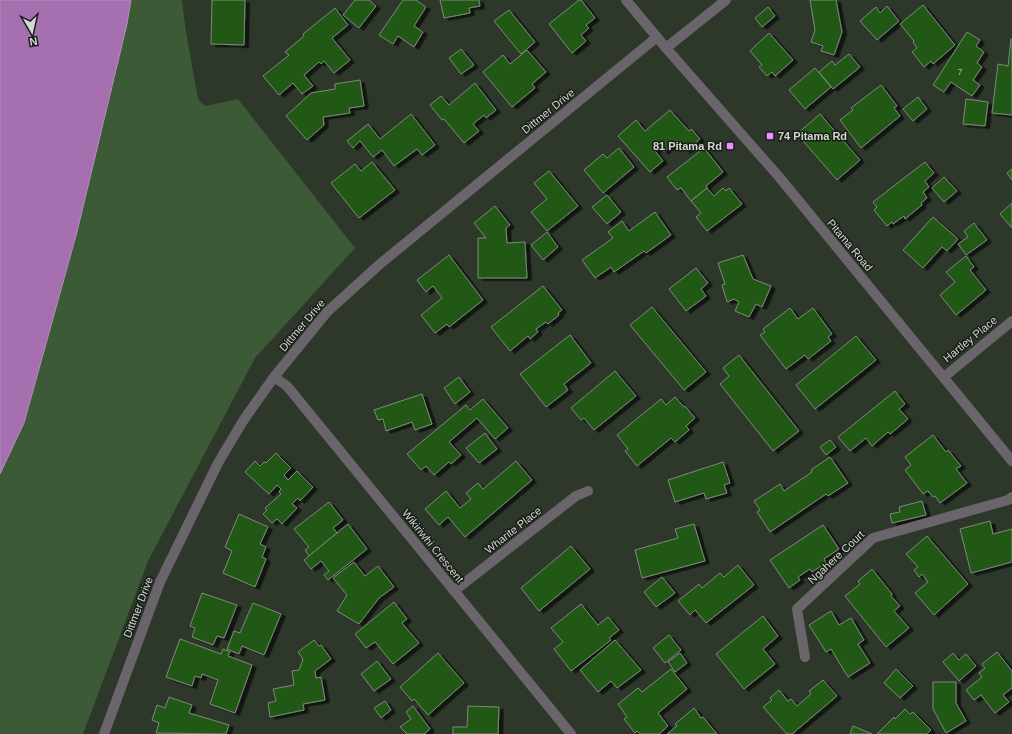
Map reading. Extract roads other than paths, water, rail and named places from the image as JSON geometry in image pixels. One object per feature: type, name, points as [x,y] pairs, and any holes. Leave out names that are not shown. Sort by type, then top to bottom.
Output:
[{"type":"street","name":"Pitama Road","points":[[626,0],[780,178],[1012,461]]},
{"type":"street","points":[[666,48],[726,0]]},
{"type":"street","name":"Dittmer Drive","points":[[104,734],[160,582],[218,463],[243,421],[274,377],[326,312],[380,264],[657,37]]},
{"type":"street","name":"Hartley Place","points":[[944,377],[1012,321]]},
{"type":"street","name":"Wikiriwhi Crescent","points":[[274,377],[287,386],[571,734]]},
{"type":"street","name":"Wharite Place","points":[[454,591],[576,496],[588,491]]},
{"type":"street","name":"Ngahere Court","points":[[805,657],[797,610],[873,538],[1008,500],[1012,497]]},
{"type":"place","name":"74 Pitama Rd","points":[[770,136]]},
{"type":"place","name":"81 Pitama Rd","points":[[730,146]]}]
